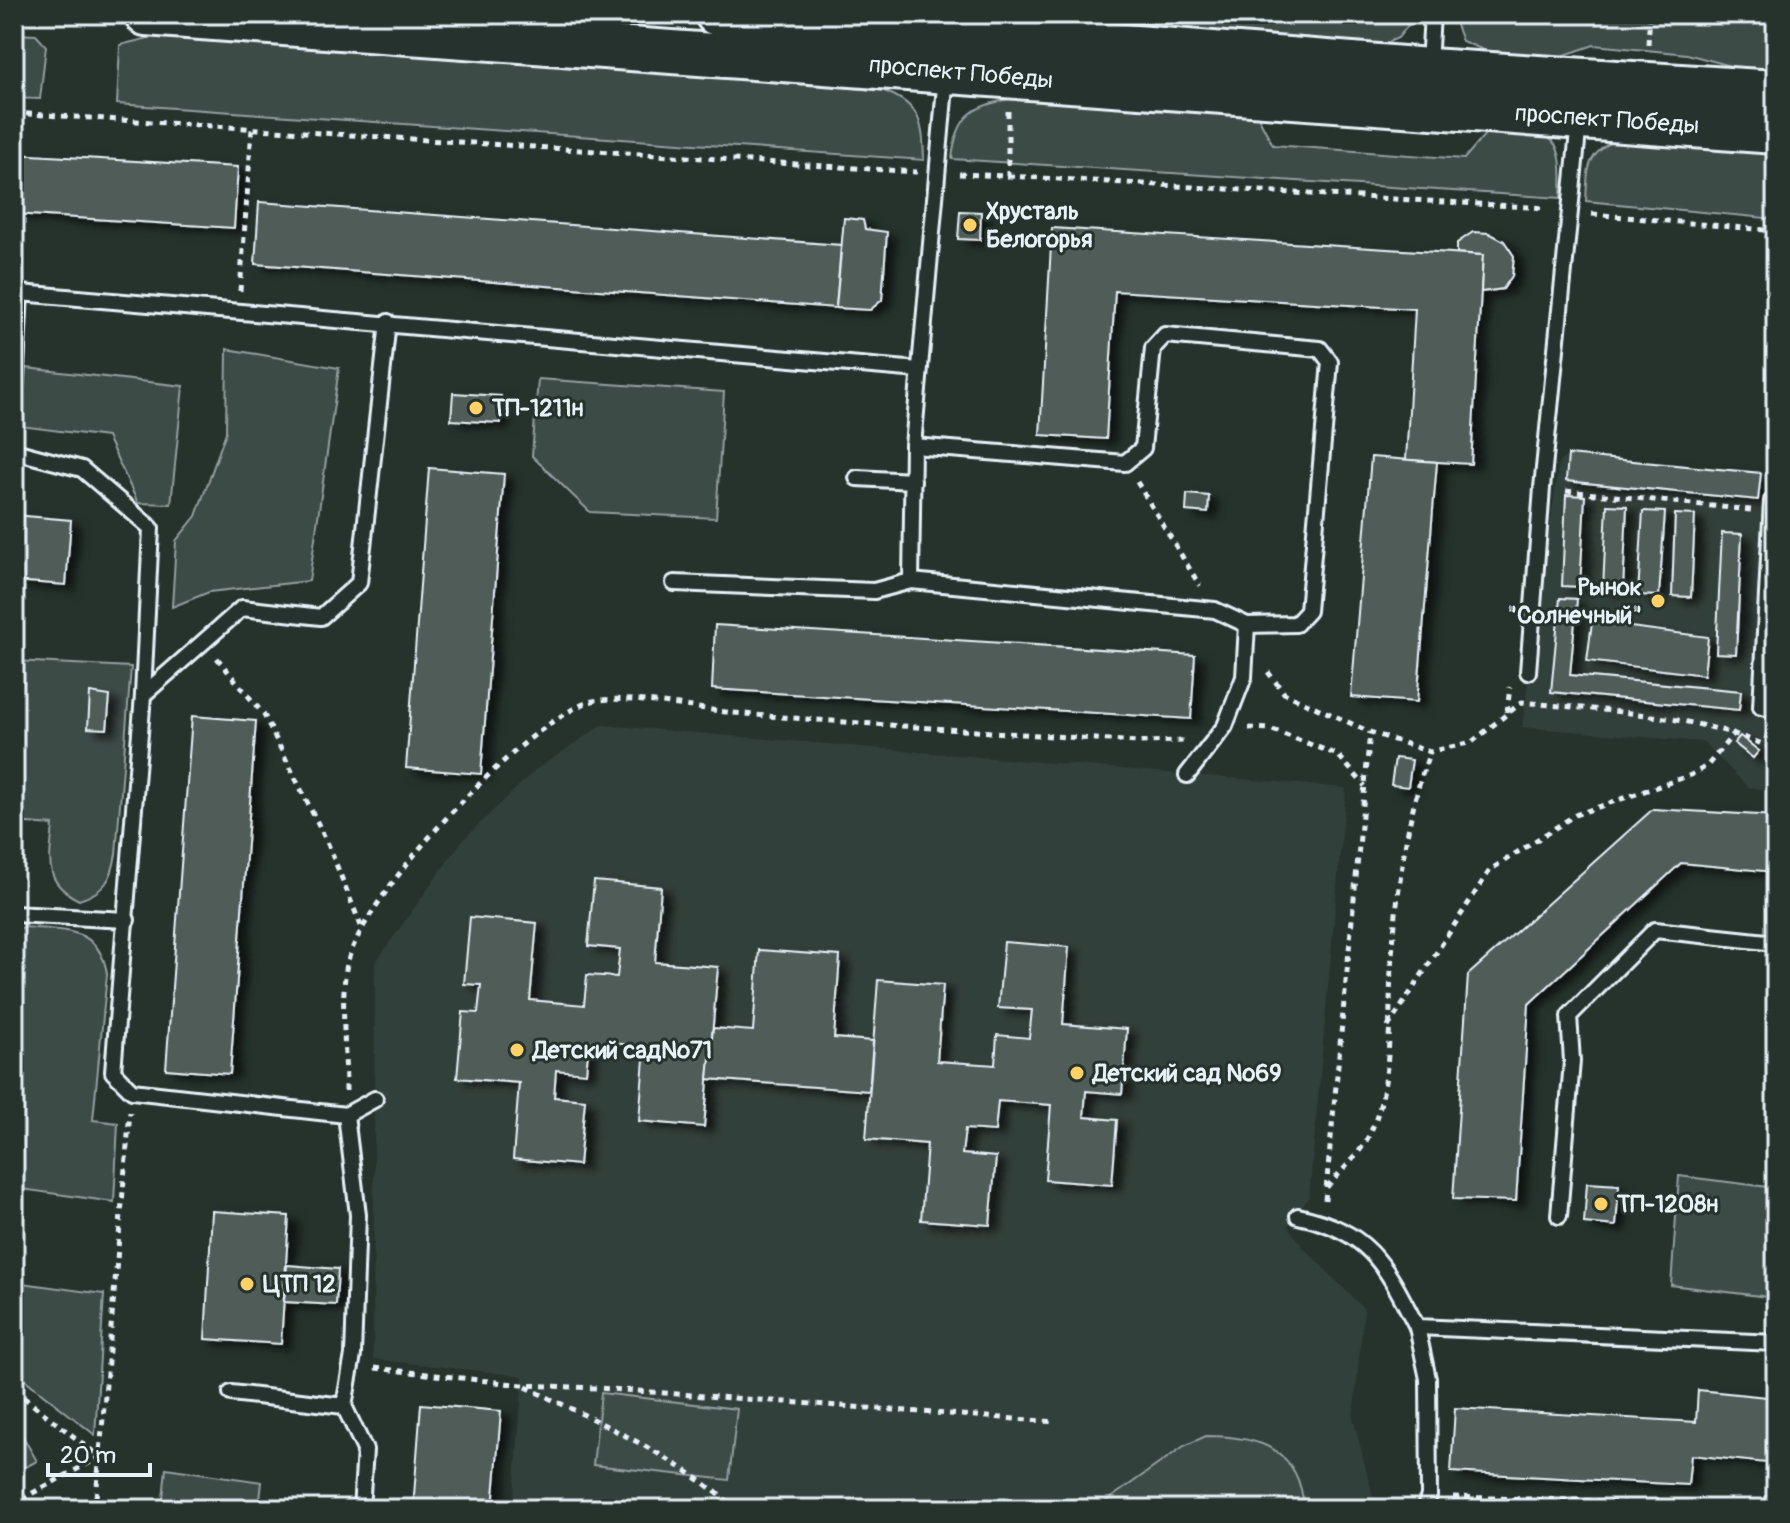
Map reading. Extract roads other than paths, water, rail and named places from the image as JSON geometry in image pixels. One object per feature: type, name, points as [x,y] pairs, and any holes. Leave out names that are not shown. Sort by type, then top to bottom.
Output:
[{"type":"main road","name":"проспект Победы","points":[[146,14],[946,69],[1008,77],[1776,132]]},
{"type":"main road","name":"проспект Победы","points":[[717,14],[1429,70],[1776,92]]},
{"type":"lane","points":[[1429,70],[1432,14]]},
{"type":"lane","points":[[911,581],[913,446],[946,69]]},
{"type":"lane","points":[[1528,672],[1542,488],[1580,116]]},
{"type":"lane","points":[[14,407],[20,293],[388,322],[919,370]]},
{"type":"lane","points":[[143,695],[242,608],[321,617],[359,583],[388,322]]},
{"type":"lane","points":[[674,583],[874,591],[911,581],[1215,610],[1247,625],[1296,624],[1308,611],[1330,362],[1320,349],[1165,335],[1153,348],[1143,448],[1125,463],[913,446]]},
{"type":"lane","points":[[14,451],[82,469],[151,528],[143,695],[113,1072],[132,1091],[346,1115],[375,1099]]},
{"type":"lane","points":[[857,478],[913,481]]},
{"type":"lane","points":[[1769,708],[1772,507]]},
{"type":"lane","points":[[1187,775],[1225,726],[1244,677],[1247,625]]},
{"type":"lane","points":[[14,914],[127,920]]},
{"type":"lane","points":[[1559,1216],[1572,1061],[1569,1016],[1655,930],[1776,943]]},
{"type":"lane","points":[[346,1115],[358,1215],[353,1355],[344,1406],[365,1450],[361,1509]]},
{"type":"lane","points":[[1298,1216],[1323,1221],[1358,1239],[1386,1266],[1417,1327],[1428,1379],[1427,1502]]},
{"type":"lane","points":[[1417,1327],[1776,1343]]},
{"type":"lane","points":[[231,1393],[344,1406]]},
{"type":"place","name":"Хрусталь Белогорья","points":[[970,225]]},
{"type":"place","name":"ТП-1211н","points":[[476,408]]},
{"type":"place","name":"Рынок \"Солнечный\"","points":[[1658,601]]},
{"type":"place","name":"Детский сад№71","points":[[517,1050]]},
{"type":"place","name":"Детский сад №69","points":[[1077,1073]]},
{"type":"place","name":"ТП-1208н","points":[[1601,1204]]},
{"type":"place","name":"ЦТП 12","points":[[247,1284]]}]
